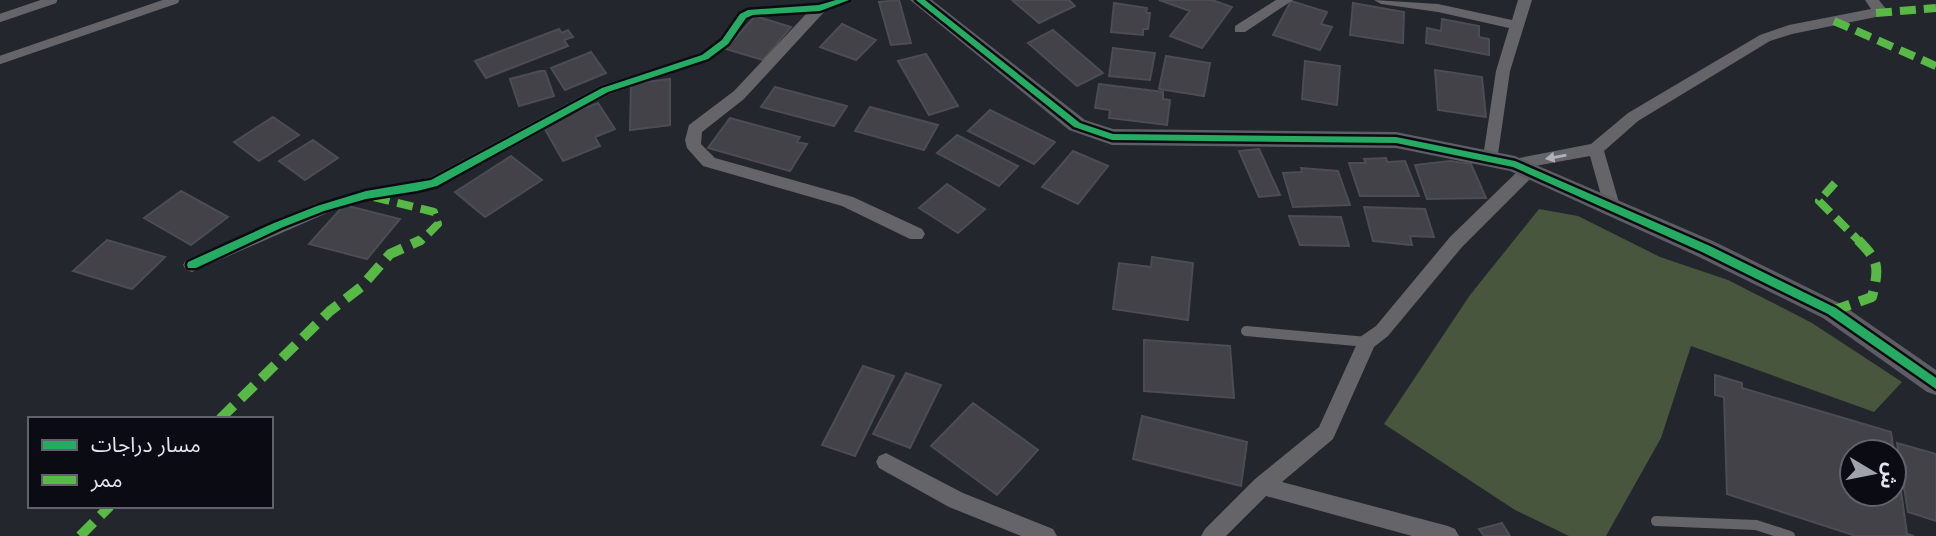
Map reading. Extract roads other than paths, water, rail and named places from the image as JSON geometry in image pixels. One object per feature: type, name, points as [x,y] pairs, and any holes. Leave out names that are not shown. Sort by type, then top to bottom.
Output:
[{"type":"street","points":[[192,265],[307,213],[367,195],[410,191],[434,183],[605,90],[705,57],[725,42],[743,16],[751,12],[820,8],[845,0]]},
{"type":"street","points":[[920,0],[1077,125],[1093,133],[1161,138],[1361,137],[1427,144],[1491,156],[1612,206],[1832,311],[1936,384]]},
{"type":"street","points":[[1240,29],[1286,0]]},
{"type":"street","points":[[1381,0],[1438,8],[1517,25]]},
{"type":"street","points":[[1491,156],[1497,99],[1525,0]]},
{"type":"street","points":[[1212,536],[1262,486],[1326,433],[1367,342],[1382,331],[1522,167],[1596,149],[1633,117],[1765,38],[1789,30],[1876,13],[1879,9],[1872,0]]},
{"type":"street","points":[[820,8],[739,95],[695,129],[693,145],[698,154],[709,162],[846,201],[916,234]]},
{"type":"street","points":[[1596,149],[1612,206]]},
{"type":"street","points":[[886,462],[957,500],[1046,536]]},
{"type":"street","points":[[1262,486],[1447,536]]},
{"type":"lane","points":[[0,18],[53,0]]},
{"type":"lane","points":[[0,60],[175,0]]},
{"type":"lane","points":[[1246,331],[1367,342]]},
{"type":"lane","points":[[1656,521],[1756,525],[1790,536]]}]
